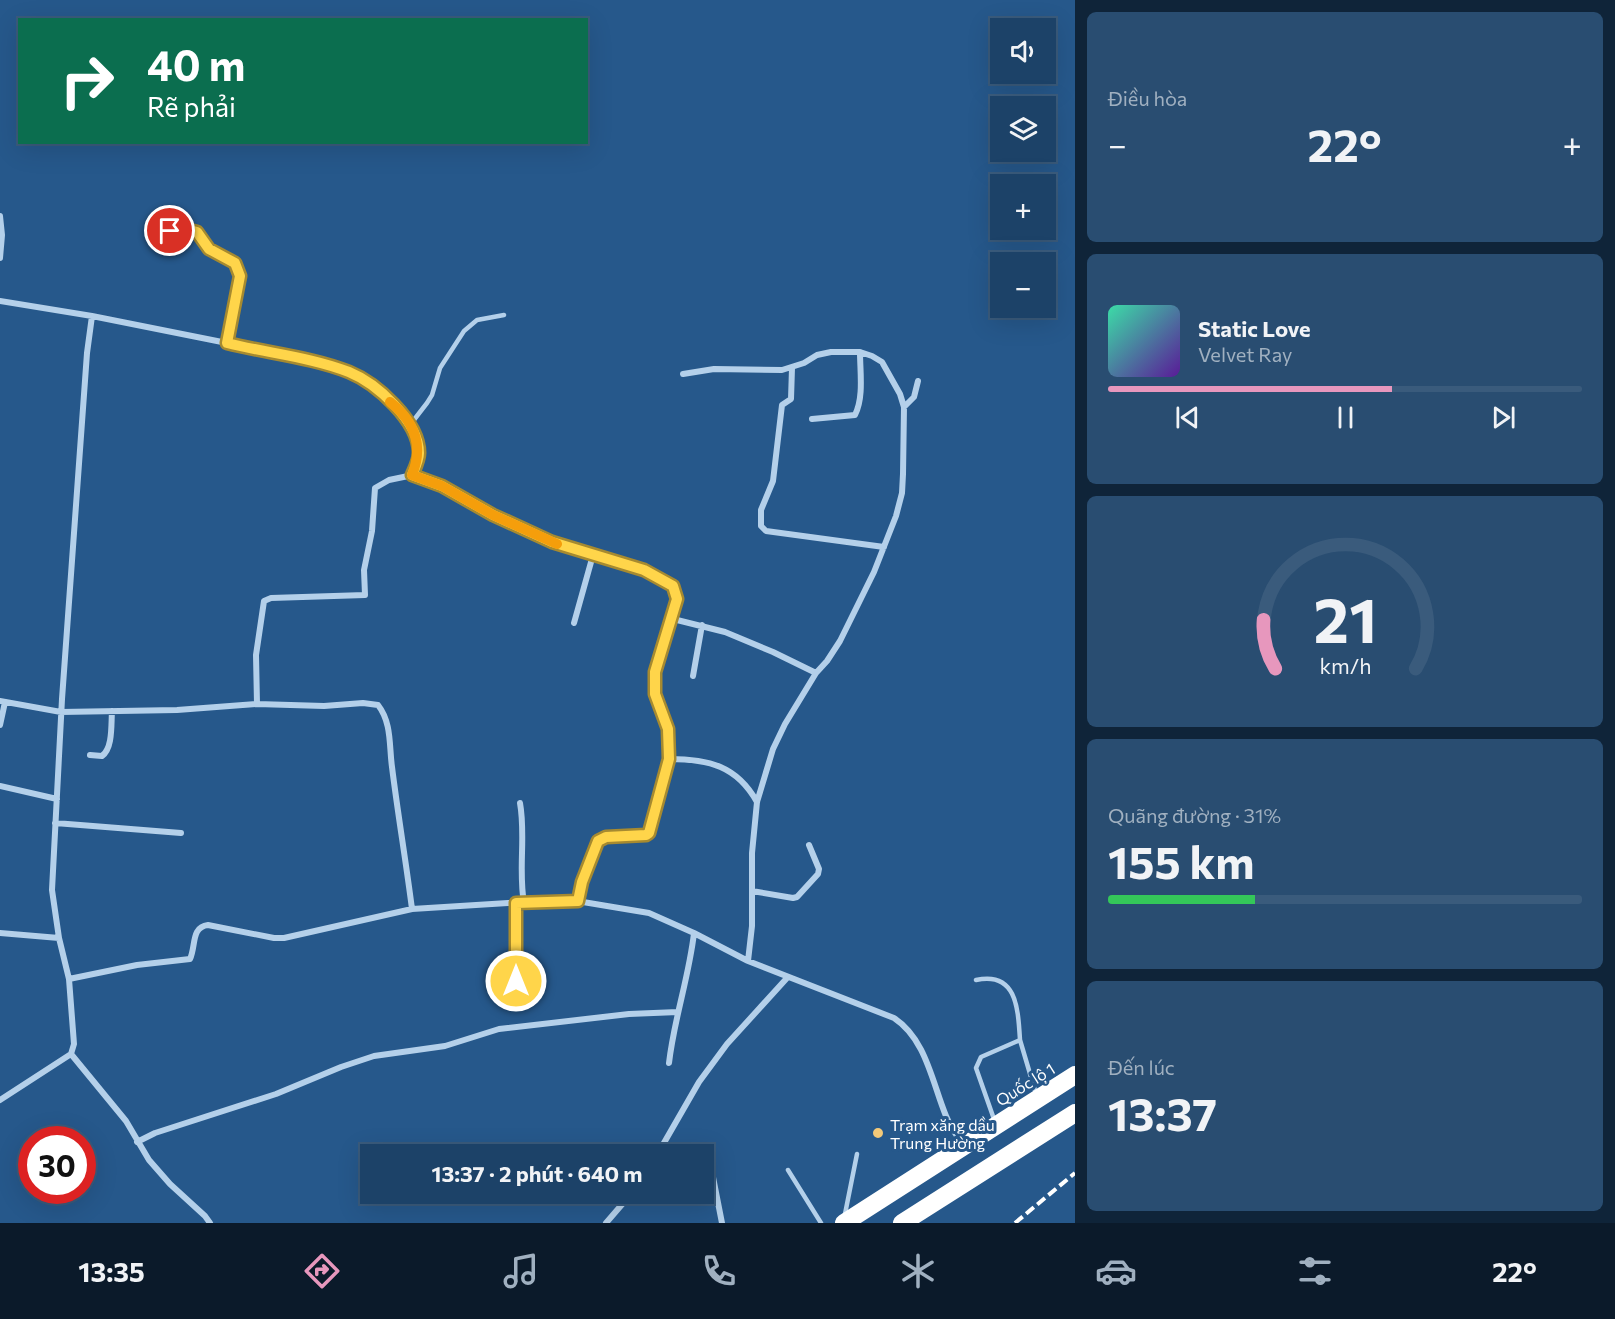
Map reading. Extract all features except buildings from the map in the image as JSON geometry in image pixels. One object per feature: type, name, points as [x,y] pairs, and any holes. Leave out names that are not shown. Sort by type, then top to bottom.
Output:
[{"type":"highway","name":"Quốc lộ 1","points":[[844,1223],[1075,1075]]},
{"type":"highway","points":[[902,1223],[1075,1113]]},
{"type":"highway","points":[[970,1141],[995,1162]]},
{"type":"street","points":[[0,216],[2,235],[0,258]]},
{"type":"street","points":[[151,225],[160,230],[186,229],[197,232],[209,249],[235,263],[240,276],[227,343]]},
{"type":"street","points":[[0,301],[92,316],[227,343],[349,372],[377,389],[396,407],[410,425],[419,453],[412,475]]},
{"type":"street","points":[[0,1100],[71,1054],[74,1044],[69,979],[59,938],[52,890],[61,712],[87,353],[92,316]]},
{"type":"street","points":[[812,420],[855,415],[860,393],[860,352]]},
{"type":"street","points":[[682,374],[714,369],[782,370],[792,368],[817,355],[860,352],[882,362],[904,406],[902,493],[896,516],[874,572],[840,641],[827,662],[816,673],[785,724],[773,749],[757,802],[753,832],[752,926],[748,961]]},
{"type":"street","points":[[792,368],[791,399],[782,405],[773,481],[761,510],[761,526],[766,531],[884,547]]},
{"type":"street","points":[[904,406],[914,397],[918,381]]},
{"type":"street","points":[[257,704],[256,655],[264,601],[271,598],[365,595],[364,570],[372,531],[375,488],[389,480],[412,475],[442,486],[493,515],[552,542],[644,570],[667,581],[673,586],[677,599],[655,672],[654,684],[655,694],[668,729],[669,759],[649,833],[606,837],[598,841],[582,882],[578,901]]},
{"type":"street","points":[[574,622],[593,555]]},
{"type":"street","points":[[672,619],[725,632],[816,673]]},
{"type":"street","points":[[693,676],[702,625]]},
{"type":"street","points":[[0,725],[2,701],[61,712],[177,710],[257,704],[315,706],[363,703],[378,705],[385,713],[389,728],[392,766],[412,909]]},
{"type":"street","points":[[90,754],[102,756],[106,753],[111,737],[112,711]]},
{"type":"street","points":[[669,759],[701,761],[726,769],[749,788],[757,802]]},
{"type":"street","points":[[0,786],[57,799]]},
{"type":"street","points":[[520,803],[524,824],[521,887],[524,903]]},
{"type":"street","points":[[55,823],[181,833]]},
{"type":"street","points":[[752,891],[793,898],[801,895],[818,874],[817,862],[809,845]]},
{"type":"street","points":[[69,979],[137,964],[189,959],[197,930],[201,926],[208,925],[284,938],[412,909],[578,901],[649,914],[787,978],[894,1018],[905,1025],[915,1038],[925,1058],[946,1117],[970,1141]]},
{"type":"street","points":[[516,903],[516,981]]},
{"type":"street","points":[[0,933],[59,938]]},
{"type":"street","points":[[669,1063],[673,1032],[694,933]]},
{"type":"street","points":[[663,1144],[699,1082],[727,1044],[787,978]]},
{"type":"street","points":[[137,1142],[155,1133],[297,1087],[341,1067],[374,1056],[445,1046],[499,1029],[629,1014],[678,1012]]},
{"type":"street","points":[[71,1054],[126,1121],[149,1160],[210,1223]]},
{"type":"street","points":[[714,1182],[722,1223]]},
{"type":"street","points":[[606,1223],[622,1204]]},
{"type":"lane","points":[[410,425],[432,395],[440,368],[464,331],[477,320],[504,315]]},
{"type":"lane","points":[[976,980],[995,978],[1004,983],[1011,992],[1018,1016],[1020,1040],[1037,1099]]},
{"type":"lane","points":[[996,1124],[978,1076],[977,1062],[981,1057],[1020,1040]]},
{"type":"lane","points":[[844,1223],[857,1154]]},
{"type":"lane","points":[[788,1170],[821,1223]]},
{"type":"railway","points":[[1015,1223],[1075,1173]]},
{"type":"slow traffic","points":[[390,402],[410,425],[417,444],[419,453],[412,475],[442,486],[493,515],[557,544]]},
{"type":"place","name":"Trạm xăng dầu Trung Hường","points":[[878,1133]]},
{"type":"route","points":[[170,231],[186,229],[197,232],[209,249],[235,263],[240,276],[227,343],[349,372],[377,389],[396,407],[410,425],[419,453],[412,475],[442,486],[493,515],[552,542],[644,570],[673,586],[677,599],[655,672],[654,684],[655,694],[668,729],[669,759],[649,833],[601,838],[582,882],[578,901],[516,903],[516,981]]}]
